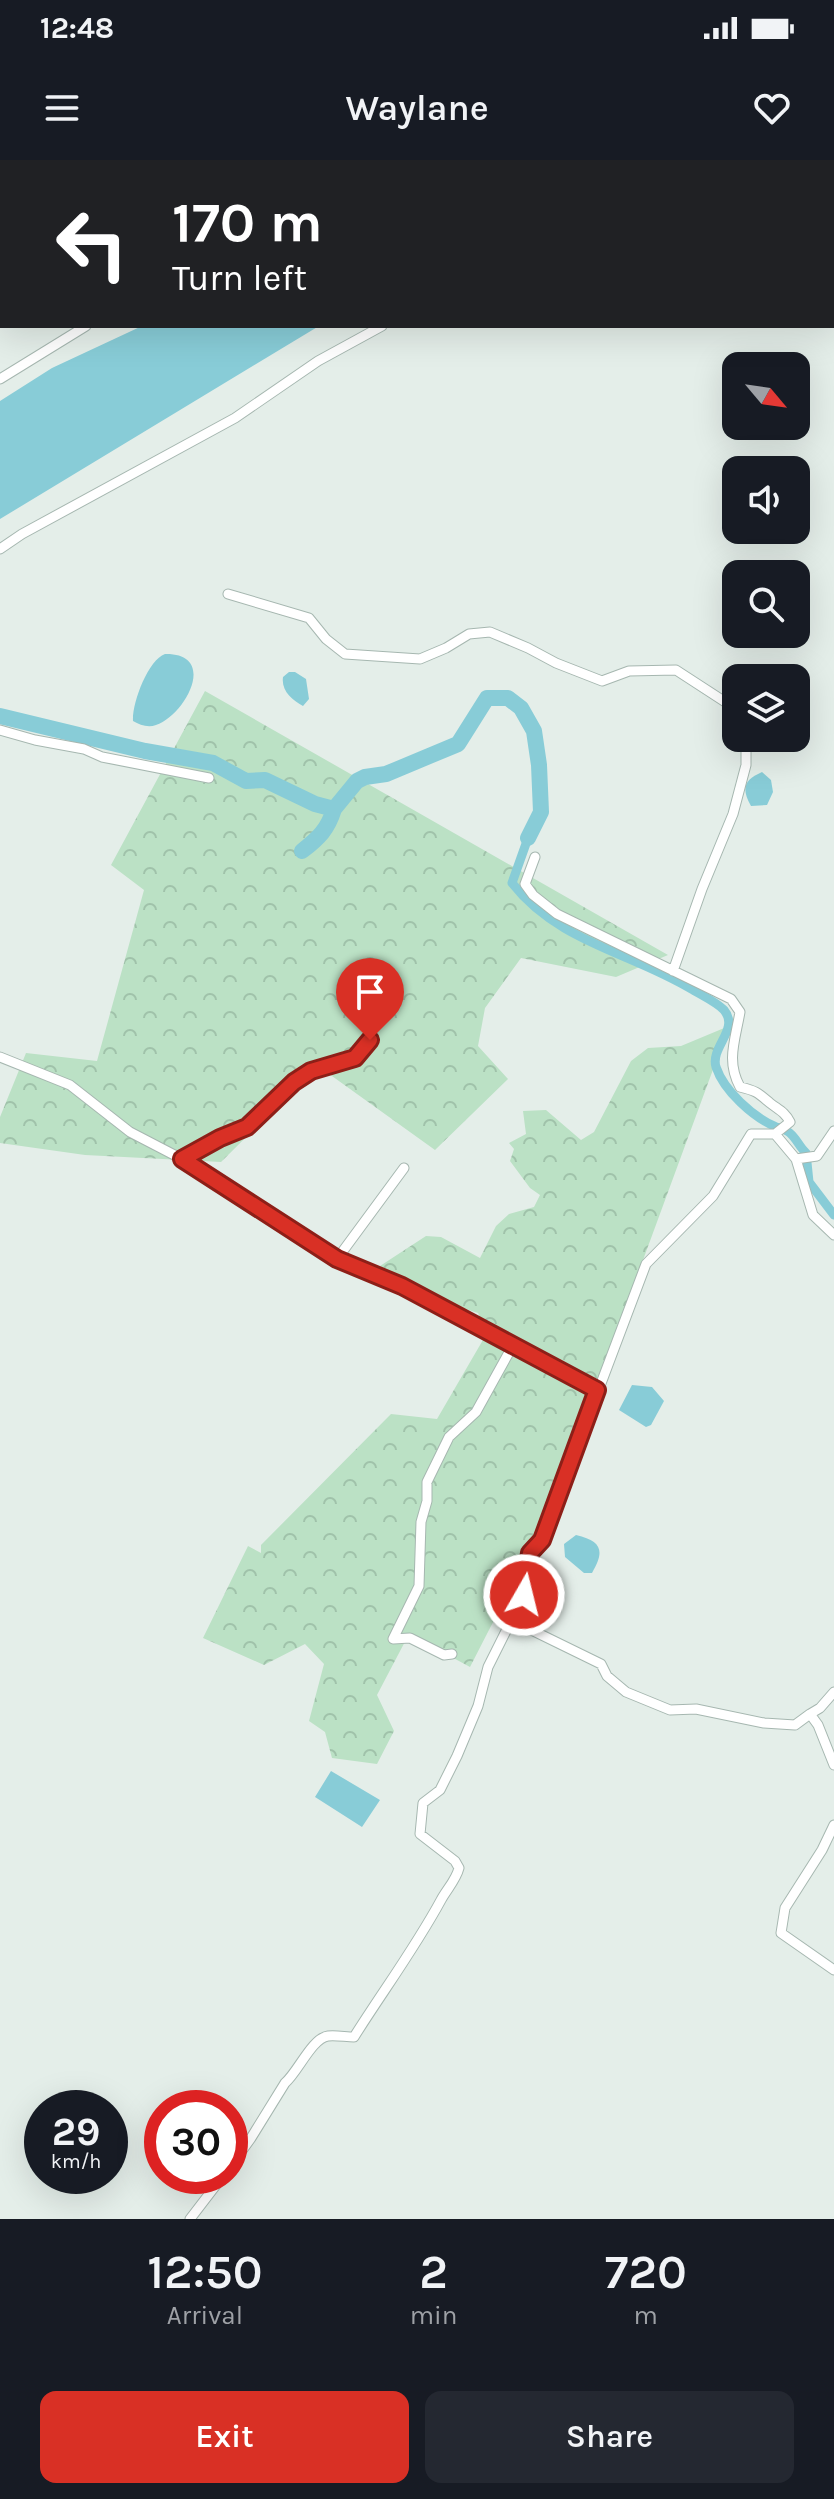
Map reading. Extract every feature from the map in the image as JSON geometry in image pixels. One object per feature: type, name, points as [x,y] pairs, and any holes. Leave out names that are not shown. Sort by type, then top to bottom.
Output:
[{"type":"street","points":[[0,379],[83,328]]},
{"type":"street","points":[[0,549],[235,418],[318,361],[378,328]]},
{"type":"street","points":[[228,594],[309,618],[326,639],[345,654],[420,659],[469,634],[490,632],[602,681],[629,671],[676,670],[722,700]]},
{"type":"street","points":[[0,730],[84,749],[102,757],[209,778]]},
{"type":"street","points":[[673,971],[733,814],[746,765],[746,752]]},
{"type":"street","points":[[248,2142],[285,2083],[317,2041],[326,2036],[354,2037],[420,1939],[457,1875],[459,1868],[455,1861],[420,1834],[423,1803],[440,1790],[457,1756],[478,1706],[488,1667],[524,1595],[530,1553],[542,1540],[646,1264],[713,1196],[751,1134],[775,1134],[790,1122],[784,1112],[758,1091],[740,1087],[732,1072],[740,1012],[731,999],[557,914],[533,895],[525,884],[535,857]]},
{"type":"street","points":[[182,1159],[247,1127],[294,1082],[311,1071],[355,1058],[370,1040]]},
{"type":"street","points":[[0,1057],[70,1085],[130,1132],[182,1159],[337,1259],[402,1286],[597,1390]]},
{"type":"street","points":[[796,1159],[817,1156],[834,1131]]},
{"type":"street","points":[[775,1134],[796,1159],[813,1215],[834,1235]]},
{"type":"street","points":[[337,1259],[404,1168]]},
{"type":"street","points":[[452,1654],[444,1655],[410,1638],[393,1639],[419,1586],[421,1522],[427,1501],[427,1482],[449,1437],[476,1412],[512,1347]]},
{"type":"street","points":[[511,1620],[601,1664],[607,1676],[626,1692],[670,1710],[696,1709],[764,1723],[795,1725],[820,1708],[834,1692]]},
{"type":"street","points":[[810,1714],[818,1725],[834,1765]]},
{"type":"street","points":[[834,1825],[785,1908],[781,1933],[834,1970]]},
{"type":"street","points":[[190,2219],[209,2194]]},
{"type":"green space","points":[[205,691],[668,955],[616,977],[521,958],[485,1008],[478,1046],[508,1079],[435,1150],[318,1066],[221,1162],[85,1155],[0,1143],[0,1117],[26,1053],[97,1061],[144,890],[111,865]]},
{"type":"green space","points":[[729,1026],[553,1505],[470,1667],[409,1634],[377,1695],[394,1731],[377,1764],[332,1758],[325,1732],[309,1721],[324,1664],[305,1644],[264,1665],[203,1638],[248,1546],[261,1553],[261,1545],[391,1414],[437,1419],[487,1333],[478,1313],[415,1293],[380,1266],[426,1236],[441,1237],[480,1258],[496,1226],[509,1214],[534,1207],[540,1195],[530,1188],[510,1161],[514,1149],[509,1143],[526,1134],[523,1111],[546,1110],[581,1140],[594,1132],[631,1061],[648,1048],[681,1046]]},
{"type":"water","points":[[138,328],[316,328],[0,519],[0,401],[52,368]]},
{"type":"water","points":[[165,654],[181,656],[190,663],[194,674],[192,686],[177,710],[167,719],[153,726],[141,725],[133,721],[138,693],[153,664]]},
{"type":"water","points":[[289,672],[306,679],[309,699],[303,706],[291,698],[284,687],[283,677]]},
{"type":"water","points":[[762,772],[771,780],[773,792],[767,805],[751,806],[746,785]]},
{"type":"water","points":[[632,1385],[652,1387],[664,1401],[651,1425],[646,1427],[619,1410]]},
{"type":"water","points":[[576,1535],[591,1540],[599,1548],[599,1559],[592,1573],[584,1573],[565,1557],[564,1544]]},
{"type":"water","points":[[331,1771],[380,1800],[362,1827],[315,1797]]},
{"type":"waterway","points":[[0,716],[145,751],[213,763],[246,781],[265,780],[315,804],[334,809],[357,781],[386,774],[458,744],[487,698],[508,698],[521,708],[534,731],[539,765],[541,812],[528,838]]},
{"type":"waterway","points":[[302,851],[322,833],[334,809]]},
{"type":"waterway","points":[[528,838],[512,883],[531,903],[551,920],[574,933],[669,977],[724,1010],[729,1024],[715,1060],[720,1076],[732,1094],[749,1110],[792,1135],[806,1153],[809,1182],[834,1215]]},
{"type":"route","points":[[370,1040],[355,1058],[311,1071],[294,1082],[247,1127],[182,1159],[337,1259],[402,1286],[597,1390],[542,1540],[530,1553],[524,1595]]}]
